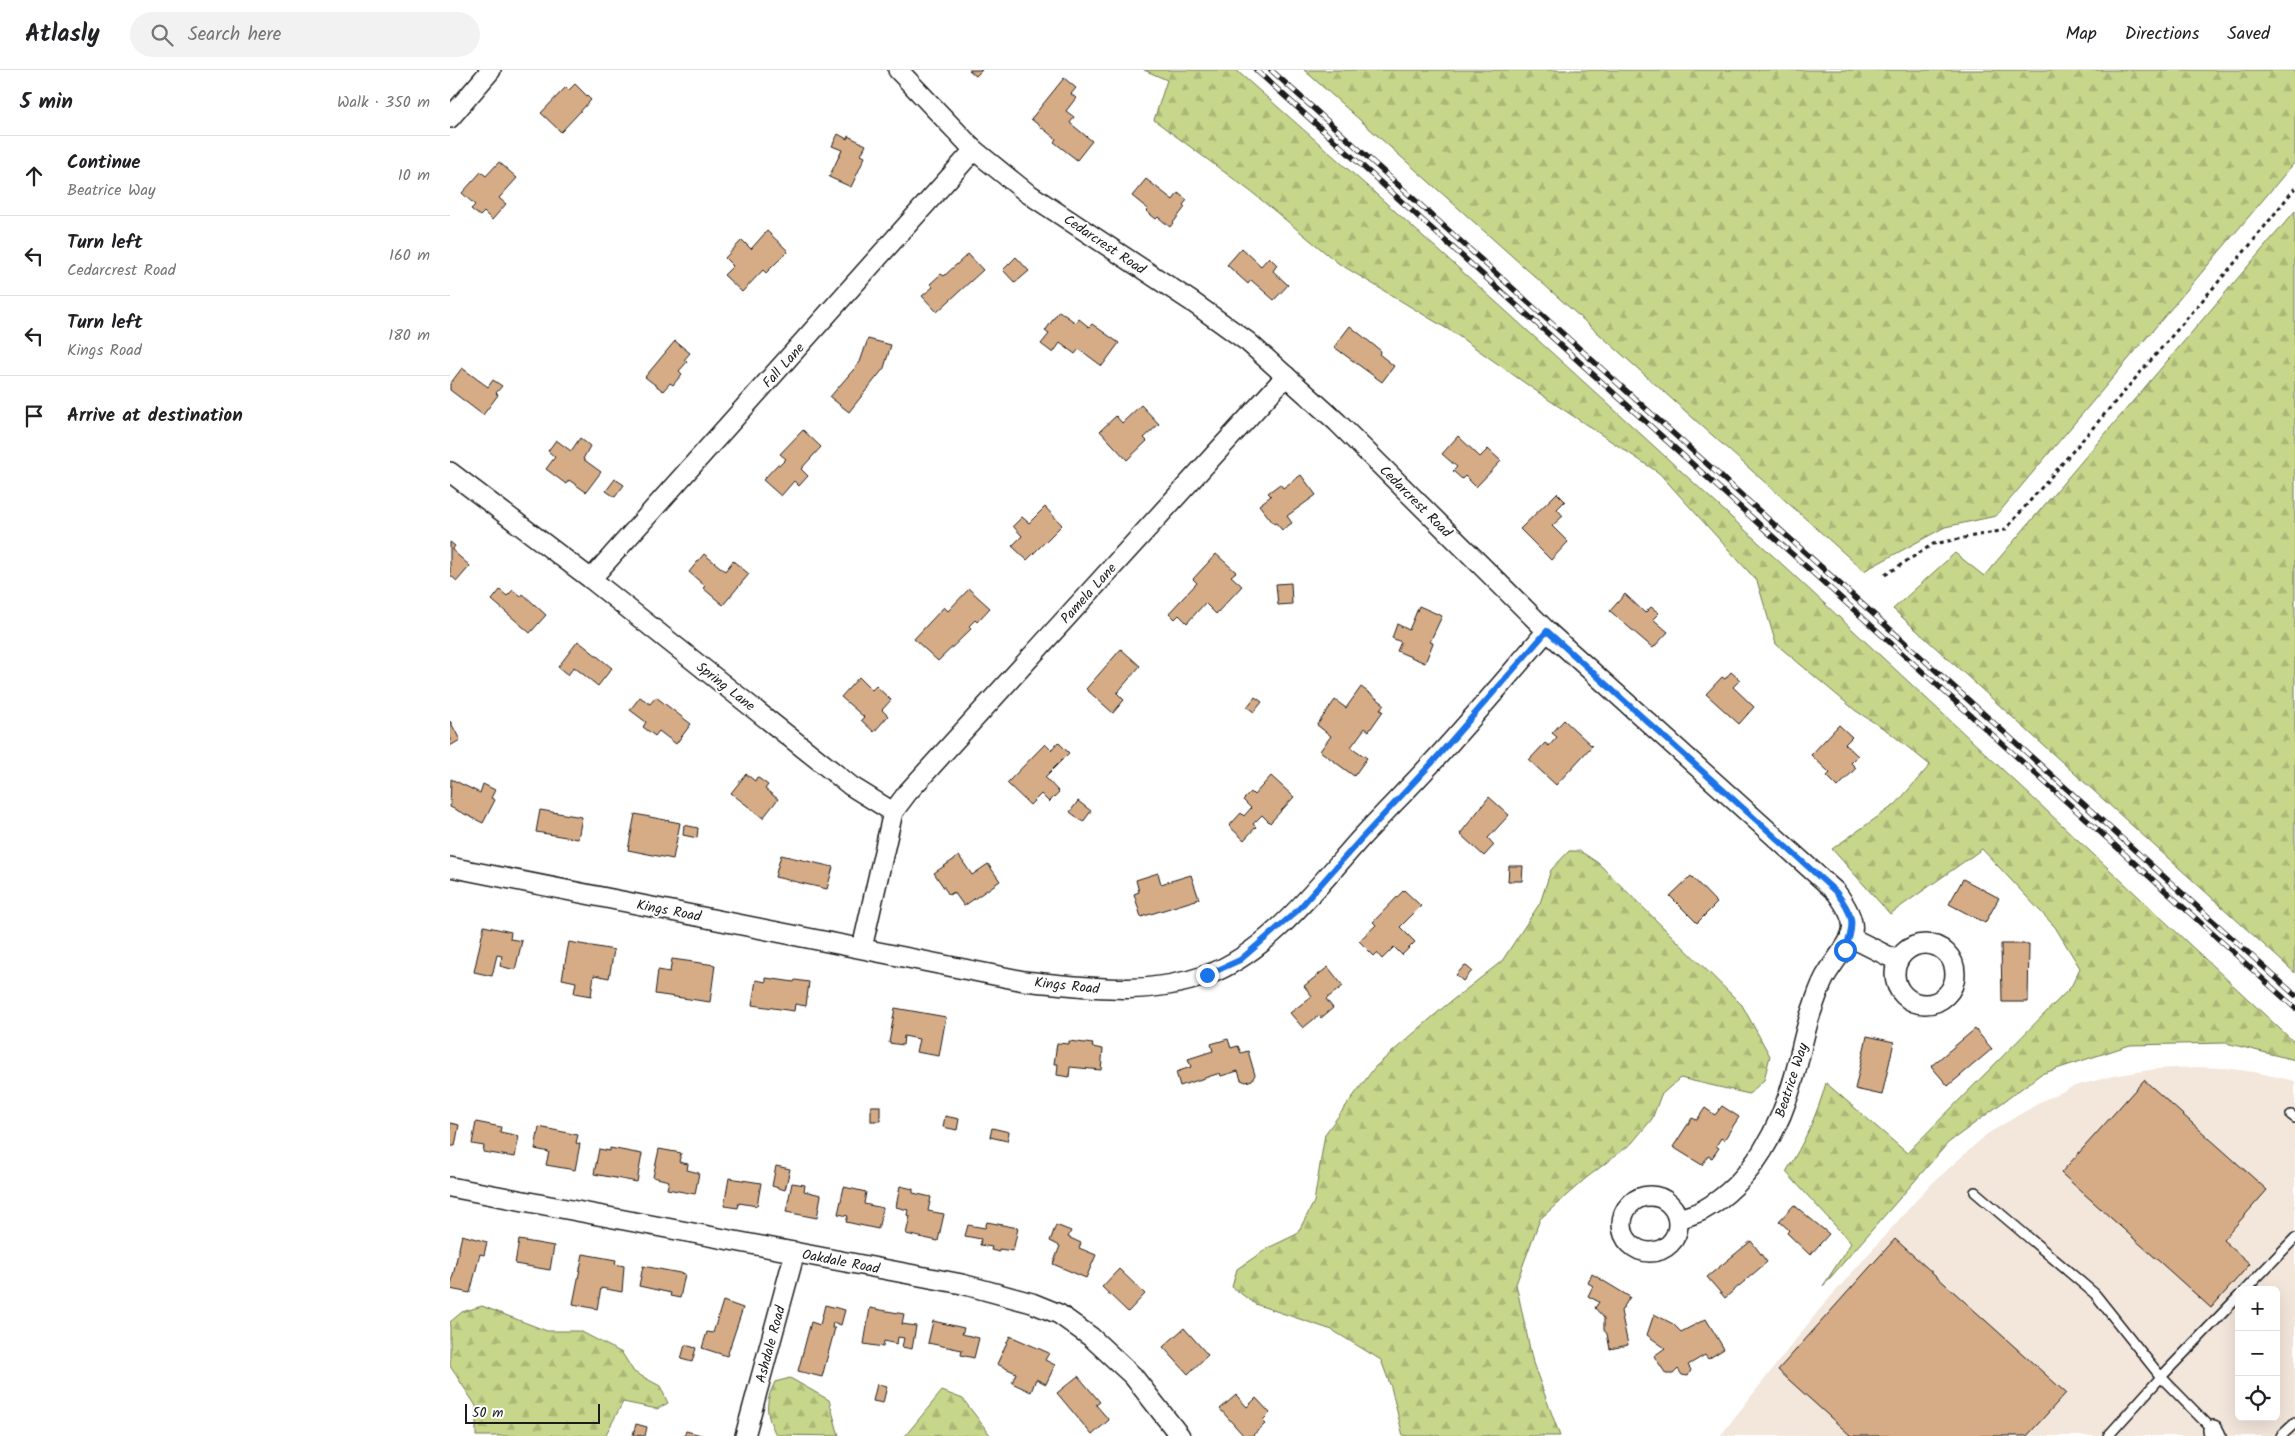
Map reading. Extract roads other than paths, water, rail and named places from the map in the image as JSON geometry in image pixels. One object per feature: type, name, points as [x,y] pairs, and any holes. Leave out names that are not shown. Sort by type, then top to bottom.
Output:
[{"type":"street","points":[[450,118],[492,70]]},
{"type":"street","name":"Cedarcrest Road","points":[[898,70],[974,150],[1026,192],[1191,301],[1248,342],[1337,422],[1547,631],[1836,892],[1848,909],[1853,924],[1850,937]]},
{"type":"street","name":"Fall Lane","points":[[592,580],[974,150]]},
{"type":"street","name":"Pamela Lane","points":[[893,812],[914,785],[1286,376]]},
{"type":"street","name":"Spring Lane","points":[[450,472],[592,580],[851,786],[893,812]]},
{"type":"street","name":"Kings Road","points":[[450,867],[1024,981],[1105,989],[1146,990],[1207,975],[1240,960],[1297,911],[1431,764],[1547,631]]},
{"type":"street","points":[[862,948],[893,812]]},
{"type":"street","points":[[1850,937],[1898,961]]},
{"type":"street","name":"Beatrice Way","points":[[1678,1219],[1704,1210],[1730,1190],[1753,1165],[1768,1141],[1787,1101],[1817,996],[1828,972],[1845,950],[1850,937]]},
{"type":"street","name":"Oakdale Road","points":[[450,1187],[962,1284],[1032,1303],[1059,1314],[1091,1337],[1133,1376],[1180,1436]]},
{"type":"street","name":"Ashdale Road","points":[[745,1436],[795,1252]]},
{"type":"lane","points":[[1975,1192],[2095,1294],[2161,1377],[2214,1433]]},
{"type":"lane","points":[[2249,1286],[2295,1238]]},
{"type":"lane","points":[[2108,1436],[2161,1377],[2235,1300]]},
{"type":"lane","points":[[2281,1436],[2295,1423]]},
{"type":"railway","points":[[1256,70],[2295,1008]]},
{"type":"railway","points":[[1271,70],[2295,995]]}]
